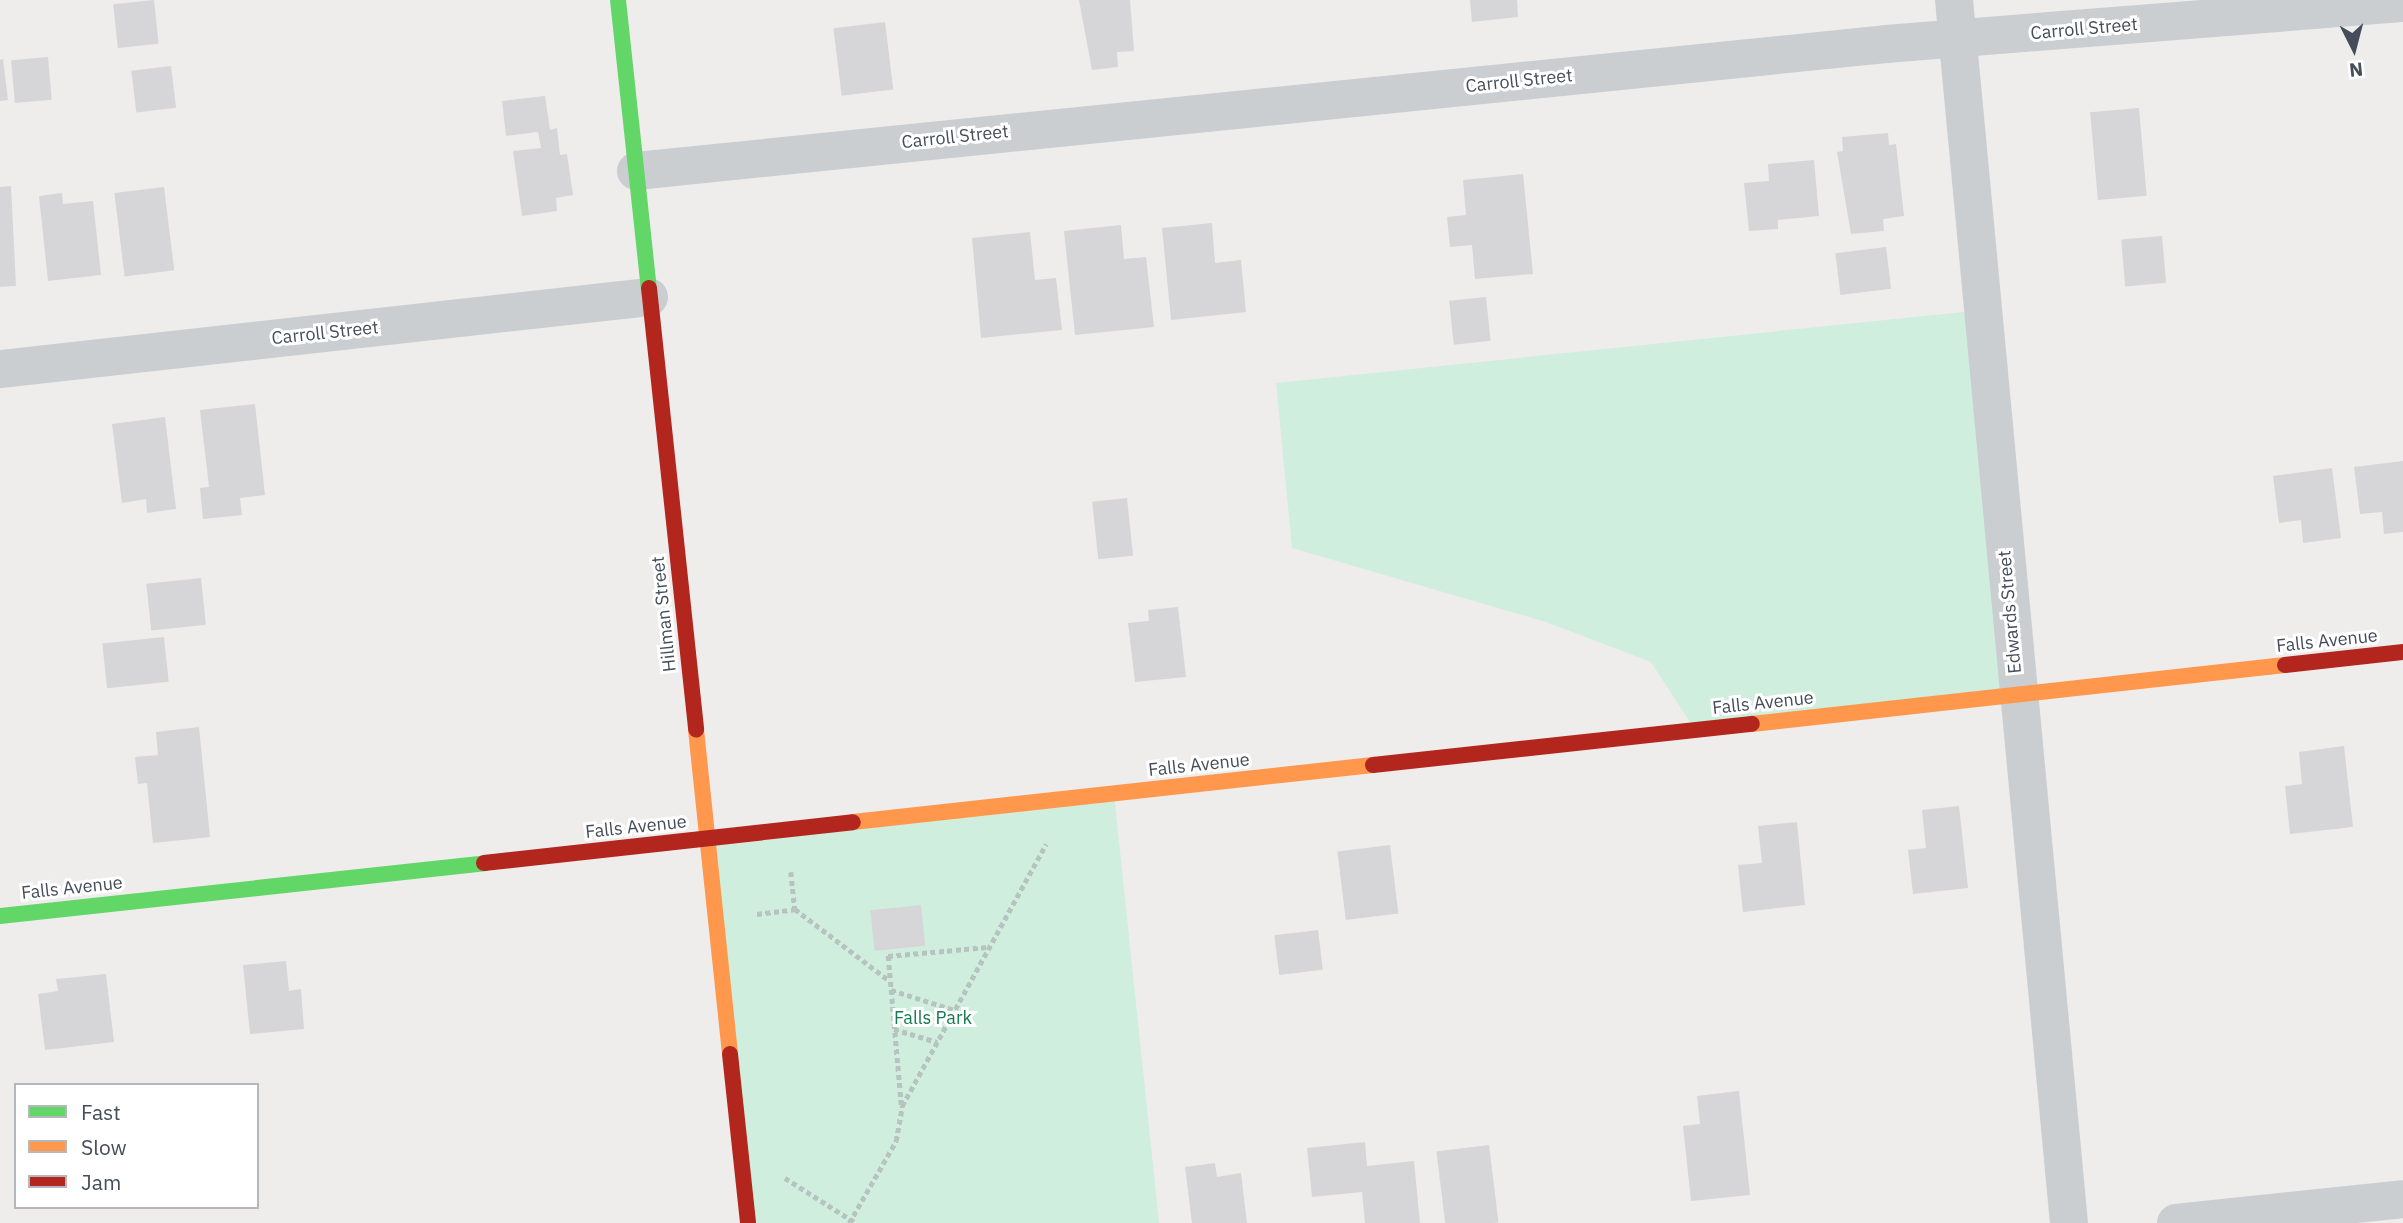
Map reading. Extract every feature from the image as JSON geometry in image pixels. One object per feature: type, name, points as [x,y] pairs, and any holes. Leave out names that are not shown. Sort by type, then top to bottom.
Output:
[{"type":"street","name":"Hillman Street","points":[[618,0],[748,1223]]},
{"type":"street","name":"Edwards Street","points":[[1954,0],[2069,1223]]},
{"type":"street","name":"Carroll Street","points":[[636,171],[1957,40],[2403,3]]},
{"type":"street","name":"Carroll Street","points":[[0,369],[649,297]]},
{"type":"street","name":"Falls Avenue","points":[[0,916],[2403,652]]},
{"type":"street","points":[[2176,1223],[2403,1199]]},
{"type":"path","points":[[902,1106],[1046,844]]},
{"type":"path","points":[[791,872],[795,909]]},
{"type":"path","points":[[757,914],[795,909],[890,981]]},
{"type":"path","points":[[785,1178],[852,1222],[896,1141],[902,1106],[888,956],[989,947]]},
{"type":"path","points":[[891,990],[954,1010]]},
{"type":"path","points":[[894,1029],[937,1042]]},
{"type":"green space","points":[[1982,310],[2018,694],[1695,730],[1651,662],[1546,622],[1292,548],[1276,383]]},
{"type":"green space","name":"Falls Park","points":[[1114,794],[1159,1223],[748,1223],[707,837]]},
{"type":"building","points":[[154,0],[159,44],[118,48],[113,4]]},
{"type":"building","points":[[1079,0],[1130,0],[1134,51],[1117,52],[1118,67],[1092,70]]},
{"type":"building","points":[[1470,0],[1517,0],[1518,17],[1472,22]]},
{"type":"building","points":[[885,22],[893,89],[842,96],[833,28]]},
{"type":"building","points":[[48,57],[52,100],[15,103],[11,60]]},
{"type":"building","points":[[3,59],[8,100],[0,101],[0,60]]},
{"type":"building","points":[[171,66],[176,108],[136,113],[131,71]]},
{"type":"building","points":[[545,96],[550,130],[557,128],[560,155],[567,154],[573,195],[556,198],[557,211],[522,216],[513,151],[541,148],[538,132],[506,136],[502,101]]},
{"type":"building","points":[[2139,108],[2147,196],[2098,200],[2090,112]]},
{"type":"building","points":[[1888,133],[1889,145],[1896,144],[1904,216],[1883,219],[1884,231],[1851,234],[1837,152],[1843,151],[1842,137]]},
{"type":"building","points":[[1814,160],[1819,216],[1778,220],[1778,229],[1749,231],[1744,183],[1769,181],[1768,164]]},
{"type":"building","points":[[1523,174],[1533,274],[1475,279],[1472,245],[1450,247],[1447,217],[1466,215],[1463,180]]},
{"type":"building","points":[[11,186],[16,286],[0,287],[0,187]]},
{"type":"building","points":[[164,187],[174,270],[125,276],[114,193]]},
{"type":"building","points":[[62,193],[63,204],[93,201],[101,275],[48,281],[39,196]]},
{"type":"building","points":[[1212,223],[1215,263],[1241,260],[1246,312],[1171,320],[1162,228]]},
{"type":"building","points":[[1121,225],[1124,259],[1146,257],[1154,327],[1075,335],[1064,231]]},
{"type":"building","points":[[1030,232],[1035,280],[1056,278],[1062,330],[981,338],[972,238]]},
{"type":"building","points":[[2162,236],[2166,283],[2125,286],[2121,240]]},
{"type":"building","points":[[1886,247],[1891,289],[1840,295],[1835,253]]},
{"type":"building","points":[[1486,297],[1491,341],[1454,345],[1449,301]]},
{"type":"building","points":[[255,404],[265,495],[240,498],[242,515],[203,519],[200,488],[209,487],[200,410]]},
{"type":"building","points":[[165,417],[176,509],[147,513],[146,499],[122,503],[112,424]]},
{"type":"building","points":[[2403,461],[2403,532],[2384,534],[2382,512],[2360,514],[2354,467]]},
{"type":"building","points":[[2332,468],[2341,538],[2303,543],[2301,520],[2279,523],[2273,476]]},
{"type":"building","points":[[1127,498],[1133,556],[1098,559],[1092,502]]},
{"type":"building","points":[[201,578],[206,625],[151,630],[146,584]]},
{"type":"building","points":[[1178,607],[1186,677],[1135,682],[1128,623],[1149,621],[1148,610]]},
{"type":"building","points":[[164,637],[169,682],[107,688],[102,643]]},
{"type":"building","points":[[199,727],[210,837],[153,843],[147,783],[138,784],[135,757],[158,755],[156,732]]},
{"type":"building","points":[[2344,746],[2353,827],[2290,834],[2285,786],[2302,784],[2299,752]]},
{"type":"building","points":[[1959,806],[1968,888],[1913,894],[1908,850],[1926,848],[1922,810]]},
{"type":"building","points":[[1797,822],[1805,905],[1743,912],[1738,865],[1762,863],[1758,826]]},
{"type":"building","points":[[1390,845],[1398,913],[1346,920],[1337,851]]},
{"type":"building","points":[[921,905],[925,946],[875,951],[870,910]]},
{"type":"building","points":[[1318,930],[1323,970],[1279,975],[1274,935]]},
{"type":"building","points":[[286,961],[289,991],[301,989],[304,1029],[250,1034],[243,965]]},
{"type":"building","points":[[106,974],[114,1042],[45,1050],[38,994],[58,991],[56,979]]},
{"type":"building","points":[[1739,1091],[1750,1195],[1691,1201],[1683,1126],[1700,1124],[1697,1096]]},
{"type":"building","points":[[1365,1142],[1367,1166],[1414,1161],[1420,1223],[1365,1223],[1362,1192],[1312,1197],[1307,1148]]},
{"type":"building","points":[[1489,1145],[1499,1222],[1445,1223],[1436,1151]]},
{"type":"building","points":[[1215,1163],[1217,1177],[1241,1173],[1247,1223],[1192,1223],[1185,1167]]},
{"type":"traffic: fast","points":[[618,0],[649,288]]},
{"type":"traffic: fast","points":[[0,916],[484,863]]},
{"type":"traffic: slow","points":[[1752,724],[2285,665]]},
{"type":"traffic: slow","points":[[696,730],[730,1054]]},
{"type":"traffic: slow","points":[[853,822],[1373,765]]},
{"type":"traffic: jam","points":[[649,288],[696,730]]},
{"type":"traffic: jam","points":[[2285,665],[2403,652]]},
{"type":"traffic: jam","points":[[1373,765],[1752,724]]},
{"type":"traffic: jam","points":[[484,863],[853,822]]},
{"type":"traffic: jam","points":[[730,1054],[748,1223]]}]
